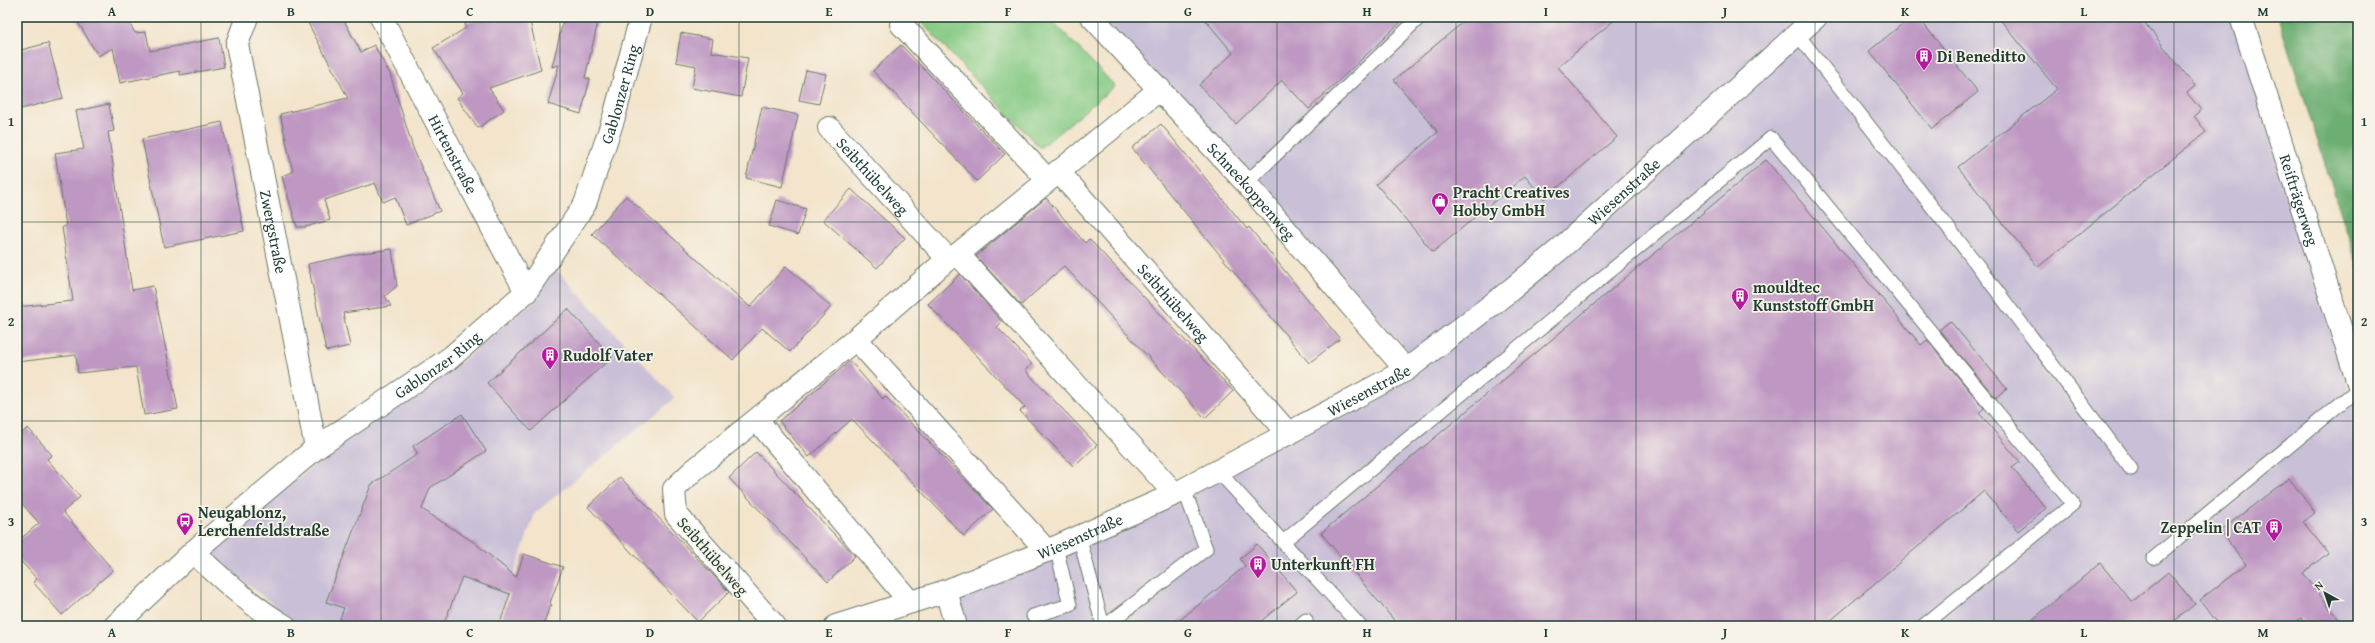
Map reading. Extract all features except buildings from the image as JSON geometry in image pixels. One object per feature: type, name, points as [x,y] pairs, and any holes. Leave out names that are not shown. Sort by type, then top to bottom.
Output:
[{"type":"street","name":"Zwergstraße","points":[[247,17],[237,44],[316,448]]},
{"type":"street","name":"Hirtenstraße","points":[[381,17],[526,292]]},
{"type":"street","name":"Gablonzer Ring","points":[[115,626],[193,552],[316,448],[450,358],[526,292],[585,204],[614,117],[641,17]]},
{"type":"street","name":"Schneekoppenweg","points":[[1092,17],[1246,183],[1406,370]]},
{"type":"street","name":"Wiesenstraße","points":[[836,626],[946,591],[1052,549],[1179,491],[1406,370],[1560,249],[1798,35],[1816,17]]},
{"type":"street","name":"Reifträgerweg","points":[[2241,17],[2358,383]]},
{"type":"street","name":"Seibthübelweg","points":[[901,24],[1053,175],[1288,434]]},
{"type":"street","name":"Seibthübelweg","points":[[775,626],[676,514],[674,489],[694,470],[1160,89]]},
{"type":"street","name":"Seibthübelweg","points":[[829,128],[1179,491]]},
{"type":"street","points":[[856,339],[1052,549]]},
{"type":"street","points":[[757,420],[910,602]]},
{"type":"street","points":[[193,552],[228,585],[268,616],[285,626]]},
{"type":"street","points":[[946,591],[956,626]]},
{"type":"lane","points":[[1246,183],[1420,17]]},
{"type":"lane","points":[[1798,35],[1972,258],[2131,468]]},
{"type":"lane","points":[[1283,542],[1771,138],[2073,504],[1924,626]]},
{"type":"lane","points":[[2154,558],[2358,389]]},
{"type":"lane","points":[[1218,471],[1360,626]]},
{"type":"lane","points":[[1079,536],[1104,626],[1206,549],[1179,491]]},
{"type":"lane","points":[[1033,616],[1070,605],[1052,549]]},
{"type":"shaded area","points":[[1101,17],[2232,17],[2358,420],[2358,626],[966,626],[958,596],[1424,369]]},
{"type":"shaded area","points":[[554,267],[675,398],[535,513],[496,626],[299,626],[209,553],[324,456],[460,363],[535,300]]},
{"type":"green space","points":[[1049,17],[1115,86],[1040,148],[917,18]]},
{"type":"green space","points":[[2278,17],[2358,17],[2358,267]]},
{"type":"place","name":"Di Beneditto","points":[[1924,71]]},
{"type":"place","name":"Pracht Creatives Hobby GmbH","points":[[1440,216]]},
{"type":"place","name":"mouldtec Kunststoff GmbH","points":[[1740,311]]},
{"type":"place","name":"Rudolf Vater","points":[[550,370]]},
{"type":"place","name":"Neugablonz, Lerchenfeldstraße","points":[[185,536]]},
{"type":"place","name":"Zeppelin | CAT","points":[[2274,542]]},
{"type":"place","name":"Unterkunft FH","points":[[1258,579]]}]
